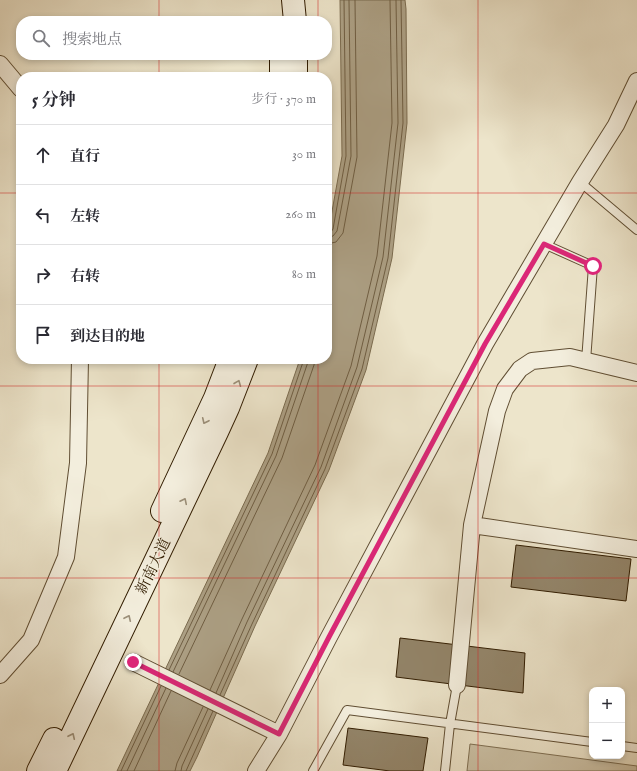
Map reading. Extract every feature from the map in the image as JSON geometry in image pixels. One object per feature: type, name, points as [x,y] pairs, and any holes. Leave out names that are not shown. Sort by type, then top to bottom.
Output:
[{"type":"main road","points":[[279,0],[280,16]]},
{"type":"main road","points":[[293,0],[295,16]]},
{"type":"main road","points":[[281,60],[281,72]]},
{"type":"main road","points":[[296,60],[296,72]]},
{"type":"main road","name":"新南大道","points":[[38,771],[216,398],[228,364]]},
{"type":"main road","name":"新南大道","points":[[55,771],[217,432],[245,364]]},
{"type":"street","points":[[0,64],[16,82]]},
{"type":"street","points":[[256,771],[279,734],[485,344],[580,182],[616,125],[637,81]]},
{"type":"street","points":[[457,685],[472,526],[497,411],[506,389],[520,369],[532,361],[570,357],[637,373]]},
{"type":"street","points":[[0,675],[31,640],[66,557],[78,463],[80,364]]},
{"type":"street","points":[[472,526],[637,549]]},
{"type":"street","points":[[133,662],[279,734]]},
{"type":"lane","points":[[580,182],[637,230]]},
{"type":"lane","points":[[544,244],[593,266],[586,361]]},
{"type":"lane","points":[[445,771],[450,724],[457,685]]},
{"type":"lane","points":[[313,771],[347,710],[589,742]]},
{"type":"lane","points":[[625,746],[637,748]]},
{"type":"shaded area","points":[[470,744],[637,766],[637,771],[467,771]]},
{"type":"water","points":[[340,0],[405,0],[407,123],[392,258],[366,370],[329,470],[255,626],[190,771],[117,771],[268,453],[298,364],[332,364],[332,211],[342,156]]},
{"type":"building","points":[[516,545],[631,559],[626,601],[511,587]]},
{"type":"building","points":[[400,638],[525,653],[523,693],[396,677]]},
{"type":"building","points":[[348,728],[428,738],[423,771],[390,771],[343,765]]},
{"type":"route","points":[[133,662],[279,734],[485,344],[544,244],[593,266]]}]
